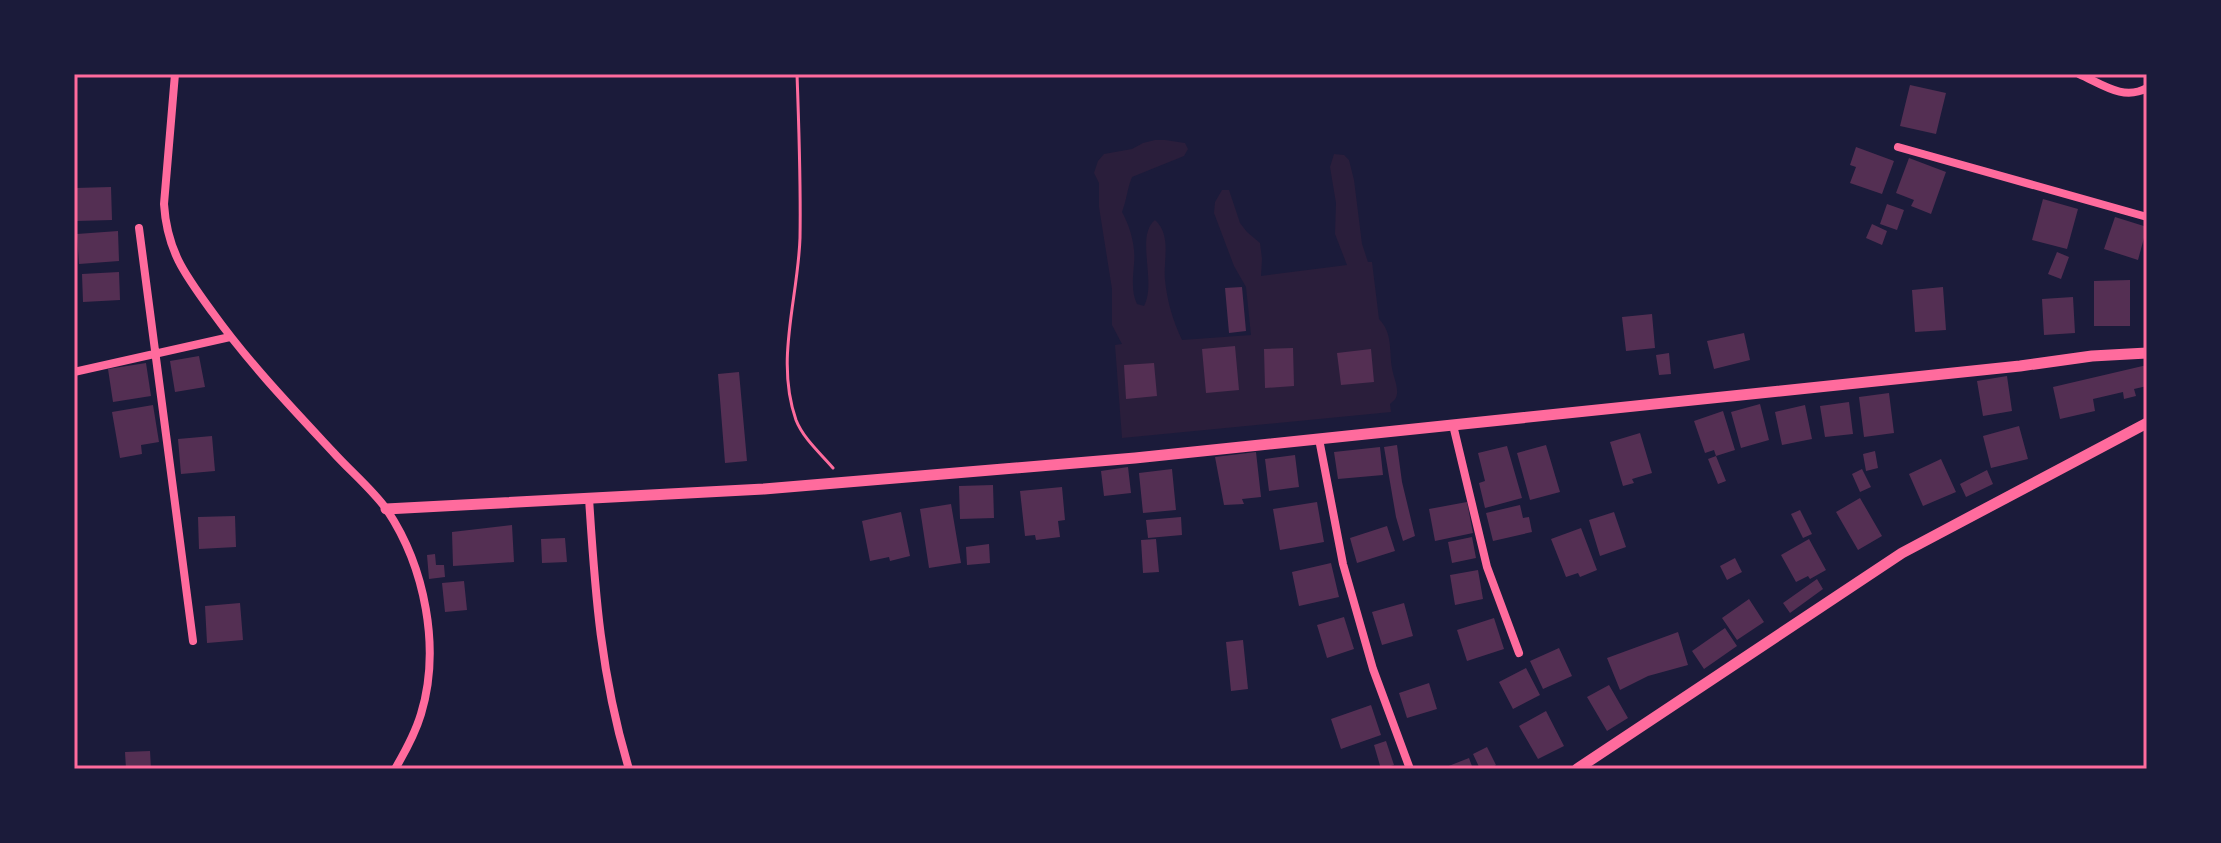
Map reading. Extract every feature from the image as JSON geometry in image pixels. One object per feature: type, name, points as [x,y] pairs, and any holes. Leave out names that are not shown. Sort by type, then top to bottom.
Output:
[{"type":"street","points":[[175,74],[164,204],[171,245],[185,274],[230,337],[386,509],[419,576],[429,643],[429,676],[421,714],[408,748],[395,769]]},
{"type":"street","points":[[2079,74],[2123,94],[2147,88]]},
{"type":"street","points":[[1898,147],[2147,217]]},
{"type":"street","points":[[139,228],[193,641]]},
{"type":"street","points":[[74,372],[230,337]]},
{"type":"street","points":[[386,509],[764,489],[1135,458],[2005,368],[2092,356],[2147,353]]},
{"type":"street","points":[[1577,769],[1902,553],[2147,423]]},
{"type":"street","points":[[1453,425],[1487,567],[1519,653]]},
{"type":"street","points":[[1319,439],[1343,564],[1373,669],[1410,769]]},
{"type":"street","points":[[589,498],[603,660],[611,705],[629,769]]},
{"type":"path","points":[[797,74],[800,241],[789,322],[787,367],[797,421],[805,436],[846,483]]},
{"type":"shaded area","points":[[1155,140],[1185,143],[1188,149],[1184,156],[1132,177],[1122,212],[1133,244],[1135,299],[1137,304],[1144,306],[1148,285],[1146,248],[1149,227],[1155,220],[1160,226],[1166,248],[1167,296],[1182,340],[1251,335],[1246,287],[1234,266],[1214,213],[1215,202],[1222,190],[1229,190],[1240,223],[1260,243],[1261,276],[1347,265],[1335,234],[1336,203],[1330,167],[1334,154],[1344,155],[1349,160],[1362,244],[1368,262],[1372,262],[1379,319],[1387,330],[1390,342],[1397,391],[1396,398],[1390,404],[1391,412],[1122,438],[1115,345],[1122,344],[1112,325],[1112,289],[1099,207],[1099,183],[1094,173],[1104,154],[1132,149]]},
{"type":"building","points":[[1910,85],[1946,93],[1936,134],[1900,126]]},
{"type":"building","points":[[1856,147],[1894,161],[1882,194],[1850,183],[1856,167],[1850,165]]},
{"type":"building","points":[[1909,158],[1946,172],[1931,214],[1911,206],[1914,200],[1896,193]]},
{"type":"building","points":[[111,187],[112,220],[76,221],[75,188]]},
{"type":"building","points":[[2043,199],[2078,209],[2067,249],[2032,240]]},
{"type":"building","points":[[1887,204],[1904,210],[1897,230],[1880,224]]},
{"type":"building","points":[[2115,217],[2147,227],[2138,260],[2104,249]]},
{"type":"building","points":[[1872,224],[1887,231],[1882,245],[1866,238]]},
{"type":"building","points":[[118,231],[119,261],[79,264],[77,234]]},
{"type":"building","points":[[2057,252],[2069,257],[2061,279],[2048,274]]},
{"type":"building","points":[[119,272],[120,300],[83,302],[82,274]]},
{"type":"building","points":[[2130,280],[2130,326],[2094,326],[2094,281]]},
{"type":"building","points":[[1242,287],[1246,331],[1229,333],[1225,288]]},
{"type":"building","points":[[1943,287],[1946,330],[1915,332],[1912,290]]},
{"type":"building","points":[[2073,297],[2075,333],[2044,335],[2042,299]]},
{"type":"building","points":[[1652,314],[1655,348],[1626,351],[1622,317]]},
{"type":"building","points":[[1744,333],[1750,360],[1714,369],[1707,341]]},
{"type":"building","points":[[1235,346],[1239,390],[1206,393],[1202,349]]},
{"type":"building","points":[[1293,348],[1294,386],[1265,388],[1264,349]]},
{"type":"building","points":[[1371,349],[1374,382],[1341,385],[1337,353]]},
{"type":"building","points":[[1669,353],[1671,374],[1659,375],[1656,355]]},
{"type":"building","points":[[199,356],[205,387],[175,392],[170,361]]},
{"type":"building","points":[[146,363],[151,396],[113,402],[108,369]]},
{"type":"building","points":[[1154,363],[1157,396],[1126,399],[1124,365]]},
{"type":"building","points":[[2147,365],[2147,386],[2134,389],[2136,396],[2124,399],[2123,392],[2093,399],[2095,411],[2060,419],[2053,387]]},
{"type":"building","points":[[739,372],[747,461],[725,463],[718,374]]},
{"type":"building","points":[[2007,376],[2012,411],[1983,416],[1977,381]]},
{"type":"building","points":[[1889,393],[1894,433],[1864,437],[1859,397]]},
{"type":"building","points":[[1849,402],[1853,434],[1825,437],[1820,406]]},
{"type":"building","points":[[1760,404],[1769,440],[1741,448],[1731,412]]},
{"type":"building","points":[[153,405],[159,442],[141,445],[142,454],[120,458],[112,412]]},
{"type":"building","points":[[1805,405],[1812,439],[1782,445],[1775,412]]},
{"type":"building","points":[[1723,411],[1735,450],[1716,456],[1714,450],[1705,453],[1694,421]]},
{"type":"building","points":[[2019,426],[2028,459],[1991,468],[1983,436]]},
{"type":"building","points":[[1640,433],[1652,473],[1632,479],[1634,483],[1623,486],[1610,442]]},
{"type":"building","points":[[212,436],[215,471],[181,474],[178,439]]},
{"type":"building","points":[[1397,445],[1415,536],[1403,541],[1384,447]]},
{"type":"building","points":[[1546,445],[1560,492],[1530,500],[1517,453]]},
{"type":"building","points":[[1507,446],[1522,498],[1485,508],[1479,483],[1485,481],[1478,453]]},
{"type":"building","points":[[1380,447],[1383,475],[1338,479],[1334,452]]},
{"type":"building","points":[[1875,451],[1878,468],[1866,471],[1863,454]]},
{"type":"building","points":[[1256,452],[1261,497],[1242,499],[1244,504],[1224,505],[1215,457]]},
{"type":"building","points":[[1295,455],[1299,487],[1269,491],[1265,459]]},
{"type":"building","points":[[1716,456],[1726,481],[1718,484],[1708,459]]},
{"type":"building","points":[[1941,459],[1956,492],[1923,506],[1909,474]]},
{"type":"building","points":[[1128,467],[1131,493],[1104,496],[1101,471]]},
{"type":"building","points":[[1172,469],[1176,510],[1143,513],[1139,473]]},
{"type":"building","points":[[1862,469],[1871,487],[1860,492],[1852,474]]},
{"type":"building","points":[[1987,470],[1993,484],[1966,497],[1960,484]]},
{"type":"building","points":[[993,485],[994,518],[960,519],[959,486]]},
{"type":"building","points":[[1062,487],[1065,520],[1058,521],[1060,537],[1036,540],[1035,535],[1025,536],[1020,491]]},
{"type":"building","points":[[1860,498],[1882,536],[1858,550],[1836,512]]},
{"type":"building","points":[[1317,502],[1324,542],[1280,550],[1273,509]]},
{"type":"building","points":[[1467,502],[1473,533],[1435,541],[1429,509]]},
{"type":"building","points":[[951,504],[961,563],[929,568],[920,509]]},
{"type":"building","points":[[1520,505],[1523,518],[1529,517],[1532,532],[1493,541],[1486,513]]},
{"type":"building","points":[[1800,510],[1812,534],[1803,538],[1791,514]]},
{"type":"building","points":[[901,512],[910,556],[890,561],[889,557],[870,561],[862,521]]},
{"type":"building","points":[[1614,512],[1626,547],[1600,556],[1589,520]]},
{"type":"building","points":[[235,516],[236,547],[199,549],[198,517]]},
{"type":"building","points":[[1181,517],[1182,535],[1148,538],[1146,520]]},
{"type":"building","points":[[512,525],[514,562],[453,566],[452,532]]},
{"type":"building","points":[[1387,526],[1395,551],[1357,563],[1350,538]]},
{"type":"building","points":[[1581,528],[1597,570],[1580,577],[1578,573],[1566,577],[1551,539]]},
{"type":"building","points":[[1472,537],[1476,558],[1452,563],[1448,542]]},
{"type":"building","points":[[565,538],[567,562],[542,563],[541,539]]},
{"type":"building","points":[[1156,539],[1159,572],[1143,573],[1141,540]]},
{"type":"building","points":[[1809,539],[1826,570],[1810,579],[1808,576],[1796,582],[1781,555]]},
{"type":"building","points":[[989,544],[990,563],[967,565],[966,547]]},
{"type":"building","points":[[435,554],[436,565],[444,565],[445,577],[429,579],[427,555]]},
{"type":"building","points":[[1735,558],[1742,572],[1727,580],[1720,566]]},
{"type":"building","points":[[1331,563],[1339,597],[1299,606],[1292,572]]},
{"type":"building","points":[[1478,570],[1483,599],[1455,605],[1450,575]]},
{"type":"building","points":[[1817,579],[1823,589],[1790,613],[1783,603]]},
{"type":"building","points":[[464,581],[467,610],[445,612],[442,583]]},
{"type":"building","points":[[1749,599],[1764,622],[1737,640],[1722,618]]},
{"type":"building","points":[[240,603],[243,640],[207,643],[205,606]]},
{"type":"building","points":[[1404,603],[1413,636],[1382,645],[1372,612]]},
{"type":"building","points":[[1344,617],[1354,649],[1327,658],[1317,625]]},
{"type":"building","points":[[1494,618],[1504,649],[1467,661],[1457,630]]},
{"type":"building","points":[[1725,628],[1737,646],[1704,669],[1692,651]]},
{"type":"building","points":[[1678,632],[1688,665],[1648,676],[1620,690],[1607,658]]},
{"type":"building","points":[[1243,640],[1248,689],[1231,691],[1226,642]]},
{"type":"building","points":[[1559,648],[1572,676],[1543,689],[1530,661]]},
{"type":"building","points":[[1526,668],[1540,695],[1513,709],[1499,682]]},
{"type":"building","points":[[1429,683],[1437,709],[1407,718],[1399,693]]},
{"type":"building","points":[[1609,685],[1628,718],[1607,731],[1587,697]]},
{"type":"building","points":[[1371,705],[1381,735],[1341,749],[1331,719]]},
{"type":"building","points":[[1546,711],[1564,746],[1538,759],[1519,726]]},
{"type":"building","points":[[1386,741],[1394,765],[1381,769],[1374,745]]},
{"type":"building","points":[[1487,747],[1496,765],[1480,769],[1473,754]]},
{"type":"building","points":[[150,751],[151,769],[126,769],[125,752]]},
{"type":"building","points":[[1469,758],[1473,769],[1441,769]]}]
